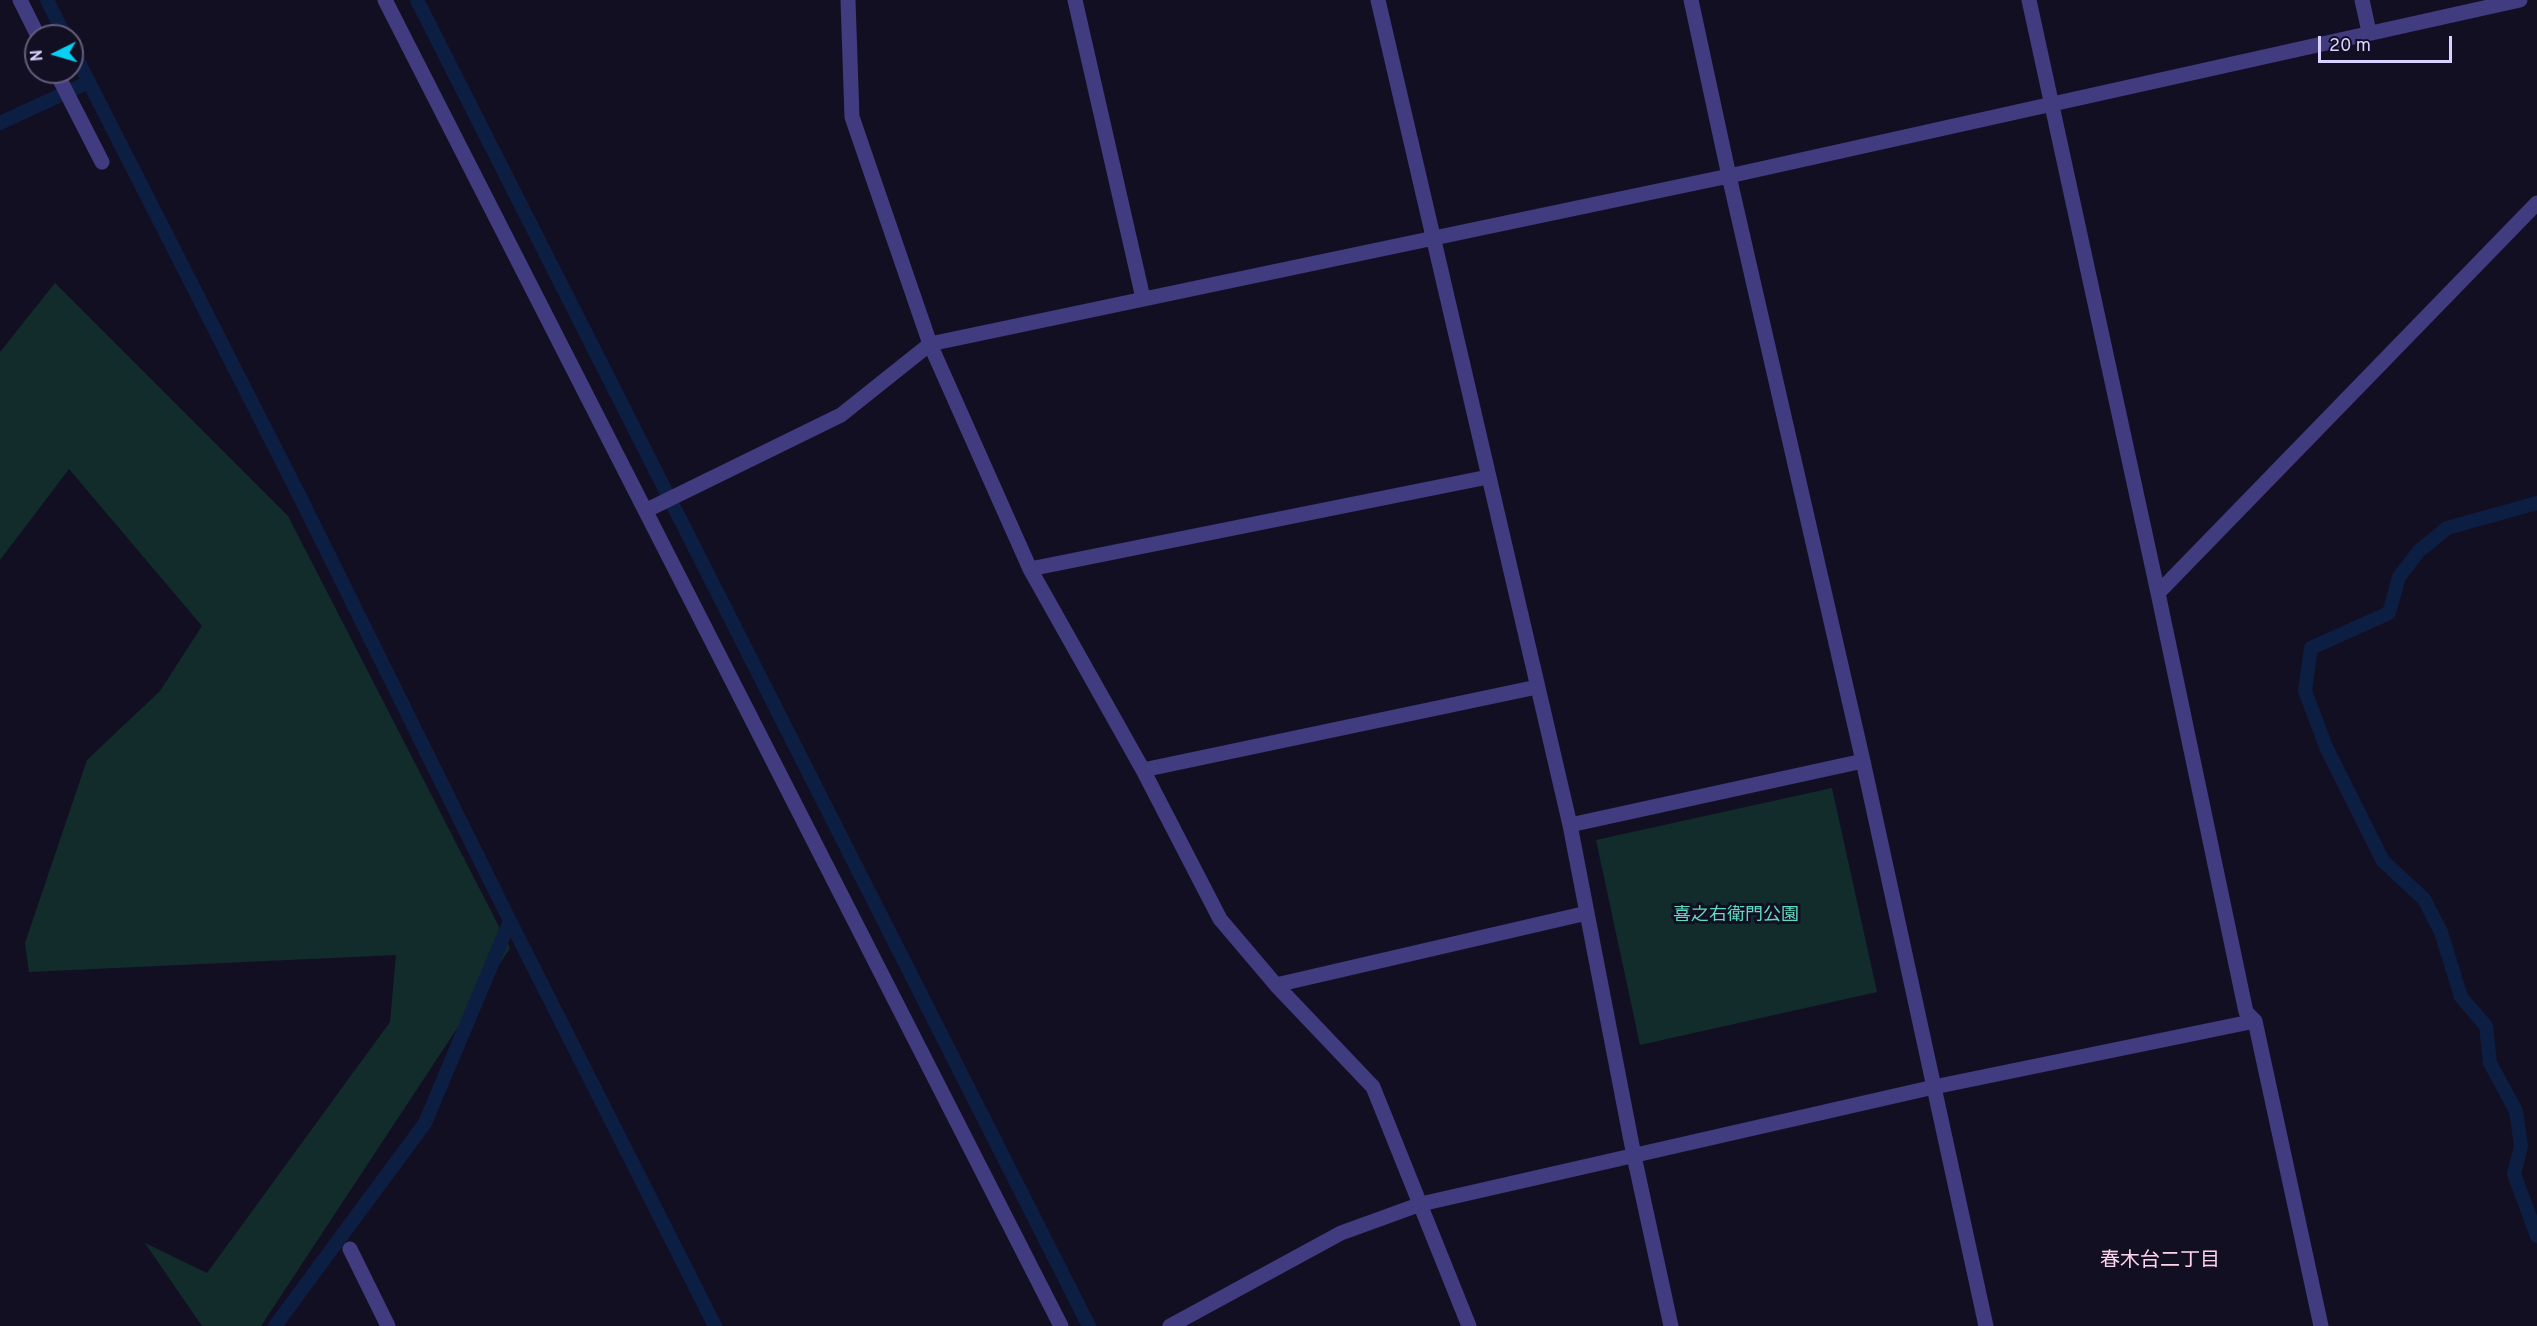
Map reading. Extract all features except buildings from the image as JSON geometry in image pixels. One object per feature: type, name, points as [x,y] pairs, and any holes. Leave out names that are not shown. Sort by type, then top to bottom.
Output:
[{"type":"street","points":[[20,0],[32,24]]},
{"type":"street","points":[[385,0],[1061,1326]]},
{"type":"street","points":[[848,0],[852,117],[930,344],[1030,569],[1143,770],[1220,919],[1276,986],[1373,1087],[1469,1326]]},
{"type":"street","points":[[1075,0],[1143,298]]},
{"type":"street","points":[[1378,0],[1570,825],[1671,1326]]},
{"type":"street","points":[[1691,0],[1863,761],[1986,1326]]},
{"type":"street","points":[[2029,0],[2158,593],[2246,1012],[2255,1021],[2320,1326]]},
{"type":"street","points":[[2362,0],[2369,33]]},
{"type":"street","points":[[646,510],[842,415],[930,344],[1729,176],[2520,0]]},
{"type":"street","points":[[62,84],[102,162]]},
{"type":"street","points":[[2158,593],[2537,203]]},
{"type":"street","points":[[1030,569],[1488,477]]},
{"type":"street","points":[[1143,770],[1537,687]]},
{"type":"street","points":[[1570,825],[1863,761]]},
{"type":"street","points":[[1276,986],[1587,913]]},
{"type":"street","points":[[1170,1326],[1341,1233],[1420,1204],[1934,1087],[2255,1021]]},
{"type":"street","points":[[350,1249],[388,1326]]},
{"type":"green space","points":[[55,283],[288,516],[510,948],[261,1326],[202,1326],[145,1243],[207,1273],[390,1022],[396,955],[29,972],[25,943],[87,760],[160,691],[202,626],[69,469],[0,560],[0,352]]},
{"type":"green space","name":"喜之右衛門公園","points":[[1832,788],[1877,992],[1640,1045],[1596,840]]},
{"type":"waterway","points":[[47,0],[59,24]]},
{"type":"waterway","points":[[417,0],[1089,1326]]},
{"type":"waterway","points":[[84,73],[300,497],[510,921],[715,1326]]},
{"type":"waterway","points":[[0,123],[89,82]]},
{"type":"waterway","points":[[2537,503],[2447,528],[2419,551],[2399,577],[2389,613],[2311,648],[2305,691],[2326,747],[2383,861],[2424,899],[2441,932],[2461,997],[2486,1026],[2490,1063],[2516,1111],[2521,1146],[2514,1174],[2537,1236]]},
{"type":"waterway","points":[[275,1326],[425,1123],[510,921]]},
{"type":"district","name":"春木台二丁目","points":[[2160,1262]]}]
